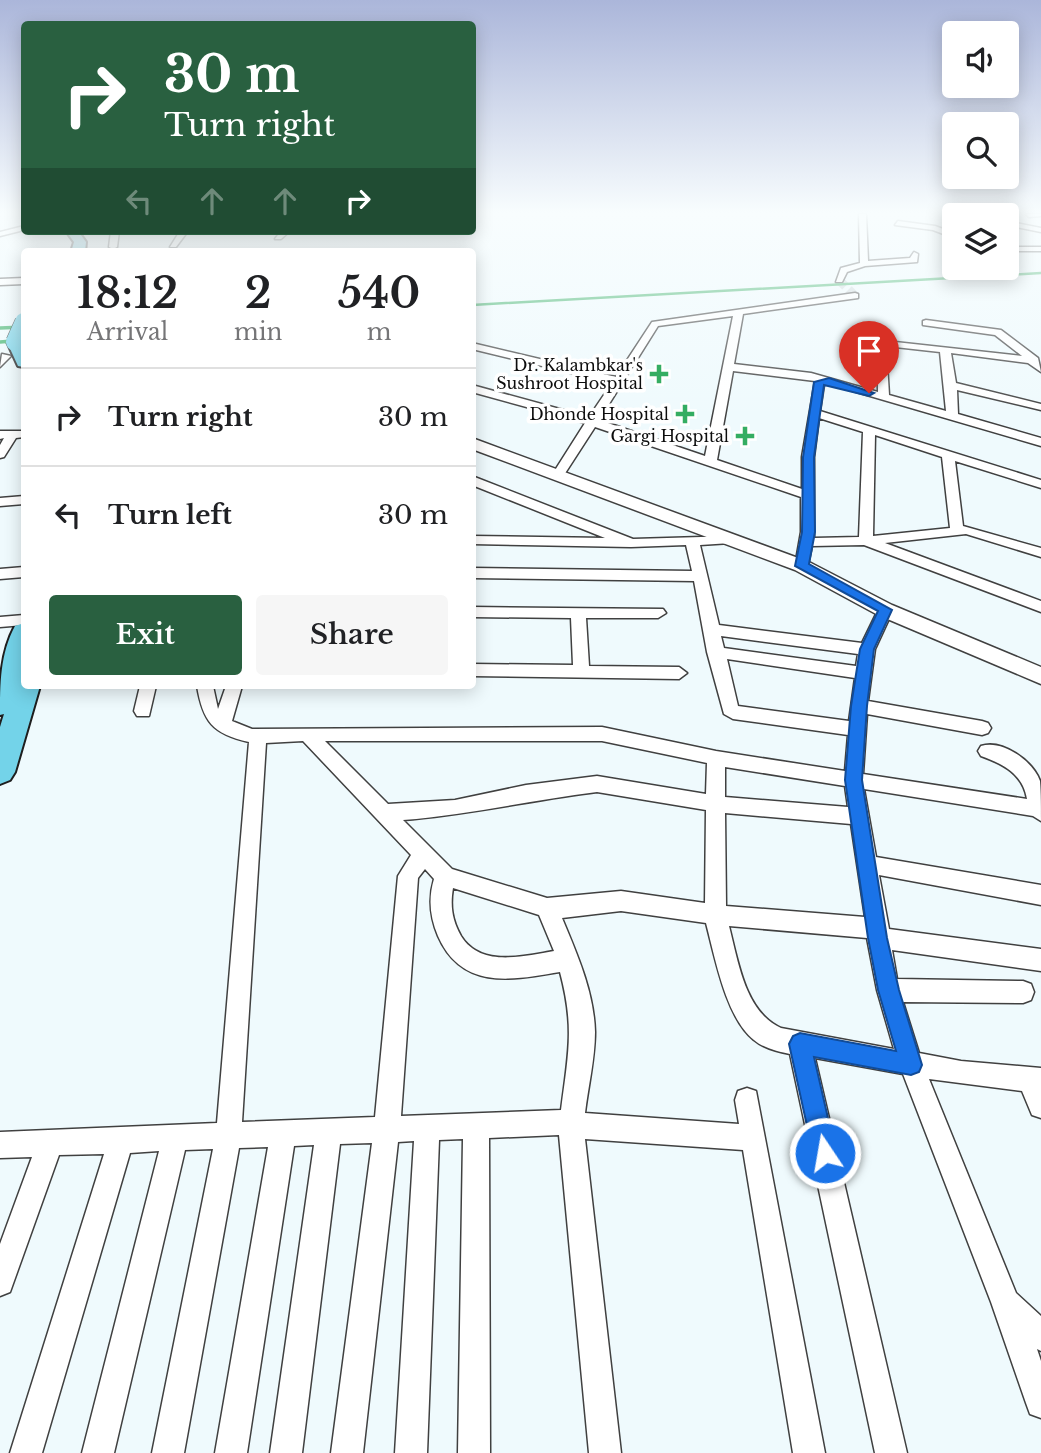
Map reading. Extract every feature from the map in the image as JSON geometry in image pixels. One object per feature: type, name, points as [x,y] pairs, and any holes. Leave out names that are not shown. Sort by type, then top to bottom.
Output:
[{"type":"main road","points":[[7,354],[21,328]]},
{"type":"main road","points":[[0,705],[21,641]]},
{"type":"main road","points":[[0,772],[26,689]]},
{"type":"street","points":[[558,475],[657,323],[855,296]]},
{"type":"street","points":[[710,462],[739,311]]},
{"type":"street","points":[[926,323],[998,332],[1036,359],[1041,369]]},
{"type":"street","points":[[884,397],[881,342],[1036,359]]},
{"type":"street","points":[[476,347],[575,373],[619,380]]},
{"type":"street","points":[[944,351],[951,385],[952,416]]},
{"type":"street","points":[[728,367],[814,377],[1041,442]]},
{"type":"street","points":[[802,566],[807,542],[808,457],[813,412],[819,382],[823,380]]},
{"type":"street","points":[[951,385],[1041,407]]},
{"type":"street","points":[[476,389],[593,422],[808,495]]},
{"type":"street","points":[[813,412],[1041,484]]},
{"type":"street","points":[[866,541],[869,430]]},
{"type":"street","points":[[0,454],[12,435]]},
{"type":"street","points":[[476,444],[802,566],[885,610],[1041,676]]},
{"type":"street","points":[[948,455],[957,531]]},
{"type":"street","points":[[476,482],[631,542]]},
{"type":"street","points":[[0,502],[21,500]]},
{"type":"street","points":[[807,542],[866,541],[967,530],[1041,553]]},
{"type":"street","points":[[476,540],[631,542],[731,539]]},
{"type":"street","points":[[692,541],[715,652],[728,706],[733,712],[857,729]]},
{"type":"street","points":[[866,541],[1041,607]]},
{"type":"street","points":[[0,574],[21,572]]},
{"type":"street","points":[[476,573],[698,576]]},
{"type":"street","points":[[885,610],[867,649],[853,780],[888,990],[911,1065],[1005,1302],[1041,1403]]},
{"type":"street","points":[[476,612],[658,613]]},
{"type":"street","points":[[578,613],[580,671]]},
{"type":"street","points":[[0,622],[21,620]]},
{"type":"street","points":[[710,629],[867,649]]},
{"type":"street","points":[[715,652],[863,673]]},
{"type":"street","points":[[476,670],[679,673]]},
{"type":"street","points":[[143,711],[148,689]]},
{"type":"street","points":[[206,689],[210,712],[232,731],[258,736],[602,734],[716,758],[1039,811],[1035,790],[1017,763],[987,751]]},
{"type":"street","points":[[223,723],[233,689]]},
{"type":"street","points":[[859,706],[982,728]]},
{"type":"street","points":[[307,734],[445,876],[547,908],[621,901],[715,915],[877,933],[1041,960]]},
{"type":"street","points":[[168,1453],[229,1134],[258,736]]},
{"type":"street","points":[[716,758],[715,915],[732,977],[751,1019],[762,1032],[779,1040],[911,1065],[961,1073],[1035,1079],[1041,1107]]},
{"type":"street","points":[[383,813],[455,808],[538,791],[597,784],[716,804],[859,816]]},
{"type":"street","points":[[347,1453],[387,1128],[408,876],[424,854]]},
{"type":"street","points":[[866,864],[1041,895]]},
{"type":"street","points":[[445,876],[439,903],[444,927],[454,948],[468,961],[484,968],[501,969],[568,960]]},
{"type":"street","points":[[547,908],[568,960],[581,1006],[583,1034],[571,1123],[605,1453]]},
{"type":"street","points":[[888,990],[1023,992]]},
{"type":"street","points":[[800,1044],[891,1453]]},
{"type":"street","points":[[747,1100],[809,1453]]},
{"type":"street","points":[[0,1145],[329,1130],[571,1123],[753,1138]]},
{"type":"street","points":[[474,1453],[476,1125]]},
{"type":"street","points":[[411,1453],[427,1127]]},
{"type":"street","points":[[286,1453],[329,1130]]},
{"type":"street","points":[[231,1453],[283,1132]]},
{"type":"street","points":[[99,1453],[176,1136]]},
{"type":"street","points":[[26,1453],[122,1138]]},
{"type":"street","points":[[0,1282],[51,1141]]},
{"type":"street","points":[[1005,1302],[1041,1336]]},
{"type":"tunnel","points":[[841,282],[855,296]]},
{"type":"railway","points":[[476,305],[884,282]]},
{"type":"railway","points":[[0,328],[21,327]]},
{"type":"railway","points":[[0,342],[21,340]]},
{"type":"place","name":"Dr. Kalambkar's Sushroot Hospital","points":[[659,374]]},
{"type":"place","name":"Dhonde Hospital","points":[[685,414]]},
{"type":"place","name":"Gargi Hospital","points":[[745,436]]},
{"type":"route","points":[[825,1153],[800,1044],[911,1065],[888,990],[853,780],[867,649],[885,610],[802,566],[808,532],[808,457],[819,382],[829,381],[869,393]]}]
